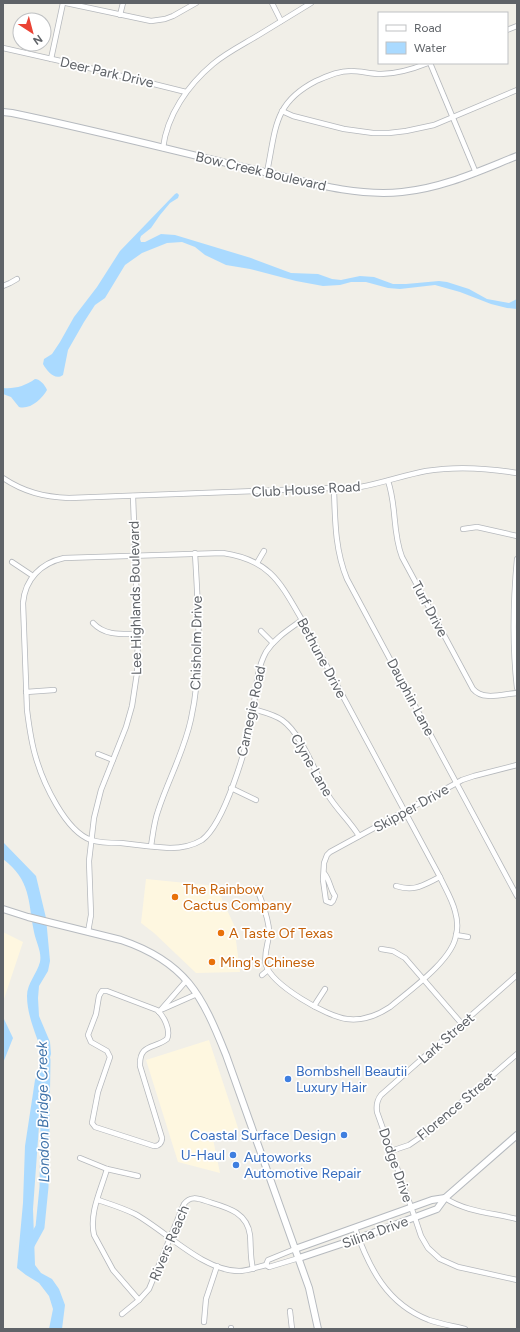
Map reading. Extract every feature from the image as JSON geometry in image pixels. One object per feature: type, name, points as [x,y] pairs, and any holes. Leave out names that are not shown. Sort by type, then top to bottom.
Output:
[{"type":"street","points":[[51,59],[63,3]]},
{"type":"street","points":[[66,3],[143,20],[157,21],[173,16],[196,3]]},
{"type":"street","points":[[120,15],[123,3]]},
{"type":"street","points":[[272,3],[282,21]]},
{"type":"street","points":[[162,148],[164,136],[169,123],[179,104],[186,92],[203,72],[224,55],[311,3]]},
{"type":"street","name":"Deer Park Drive","points":[[3,48],[186,92]]},
{"type":"street","points":[[266,172],[278,118],[289,100],[295,94],[330,75],[344,71],[382,74],[394,73],[407,71],[426,64]]},
{"type":"street","points":[[429,64],[476,173]]},
{"type":"street","points":[[282,111],[293,116],[344,129],[373,133],[406,131],[434,125],[517,90]]},
{"type":"street","name":"Bow Creek Boulevard","points":[[3,112],[88,129],[162,148],[350,191],[386,193],[419,190],[454,181],[517,156]]},
{"type":"street","points":[[3,286],[17,279]]},
{"type":"street","name":"Club House Road","points":[[3,478],[21,489],[46,497],[93,498],[360,487],[412,474],[443,469],[484,468],[517,473]]},
{"type":"street","name":"Turf Drive","points":[[388,481],[394,506],[396,538],[402,557],[473,689],[478,694],[486,696],[517,693]]},
{"type":"street","name":"Dauphin Lane","points":[[334,489],[336,540],[346,575],[517,896]]},
{"type":"street","name":"Lee Highlands Boulevard","points":[[88,932],[91,915],[89,876],[91,840],[98,802],[126,727],[132,706],[137,673],[138,634],[133,496]]},
{"type":"street","points":[[463,530],[477,528],[517,536]]},
{"type":"street","points":[[257,564],[264,551]]},
{"type":"street","name":"Bethune Drive","points":[[91,840],[79,833],[63,814],[51,793],[40,771],[30,732],[26,692],[23,603],[26,588],[33,576],[43,567],[64,558],[214,552],[232,554],[257,564],[271,573],[278,580],[302,620],[440,877],[455,910],[456,935],[451,949],[446,956],[423,979],[383,1012],[365,1018],[347,1019],[330,1014],[314,1006],[283,986],[273,978],[268,970]]},
{"type":"street","name":"Chisholm Drive","points":[[151,846],[157,812],[181,756],[191,720],[195,696],[199,635],[195,553]]},
{"type":"street","points":[[517,559],[513,642],[517,688]]},
{"type":"street","points":[[12,562],[33,576]]},
{"type":"street","name":"Carnegie Road","points":[[91,840],[181,848],[195,844],[212,829],[231,788],[246,744],[259,670],[266,653],[273,642],[284,632],[302,620]]},
{"type":"street","points":[[94,623],[100,630],[112,634],[138,634]]},
{"type":"street","points":[[261,632],[273,642]]},
{"type":"street","points":[[26,692],[54,690]]},
{"type":"street","name":"Clyne Lane","points":[[253,709],[274,715],[293,730],[328,794],[359,836]]},
{"type":"street","points":[[98,754],[113,760]]},
{"type":"street","name":"Skipper Drive","points":[[324,873],[329,879],[331,891],[335,896],[331,903],[326,901],[323,880],[324,863],[330,852],[457,783],[474,776],[517,765]]},
{"type":"street","points":[[231,788],[256,800]]},
{"type":"street","points":[[396,886],[405,889],[418,888],[440,877]]},
{"type":"street","points":[[257,888],[269,930],[265,959],[268,970],[262,975]]},
{"type":"street","points":[[3,909],[28,917],[121,940],[150,952],[171,966],[197,994],[213,1023],[224,1050],[299,1258],[309,1288],[318,1329]]},
{"type":"street","points":[[456,935],[468,937]]},
{"type":"street","points":[[381,949],[393,951],[405,958],[462,1024]]},
{"type":"street","name":"Lark Street","points":[[377,1102],[381,1095],[517,975]]},
{"type":"street","points":[[160,1011],[186,981]]},
{"type":"street","points":[[314,1006],[325,989]]},
{"type":"street","points":[[160,1011],[169,1030],[169,1036],[164,1041],[146,1048],[140,1061],[140,1066],[162,1138],[161,1143],[156,1146],[93,1126],[91,1122],[98,1092],[110,1057],[107,1051],[91,1042],[88,1035],[96,1014],[99,996],[102,991],[107,991],[160,1011],[197,994]]},
{"type":"street","name":"Florence Street","points":[[391,1151],[409,1145],[425,1134],[517,1054]]},
{"type":"street","name":"Dodge Drive","points":[[377,1102],[377,1112],[411,1208],[424,1242],[433,1254],[440,1259],[458,1267],[517,1280]]},
{"type":"street","name":"Silina Drive","points":[[299,1258],[359,1238],[437,1209],[445,1198],[517,1135]]},
{"type":"street","points":[[80,1158],[107,1169],[138,1176]]},
{"type":"street","points":[[107,1169],[92,1222],[94,1235],[113,1270],[139,1300]]},
{"type":"street","name":"Rivers Reach","points":[[122,1314],[139,1300],[149,1289],[184,1204],[190,1199],[198,1198],[232,1209],[243,1218],[249,1230],[253,1269]]},
{"type":"street","points":[[445,1198],[472,1209],[517,1219]]},
{"type":"street","name":"Silina Drive","points":[[295,1249],[432,1200],[445,1198]]},
{"type":"street","points":[[98,1200],[136,1214],[199,1257],[217,1266],[239,1271],[266,1265],[269,1267],[299,1258]]},
{"type":"street","points":[[355,1228],[372,1270],[395,1299],[404,1306],[428,1319],[465,1329]]},
{"type":"street","points":[[266,1265],[268,1260],[295,1249]]},
{"type":"street","points":[[204,1322],[206,1299],[217,1266]]},
{"type":"street","points":[[290,1312],[292,1329]]},
{"type":"shaded area","points":[[146,879],[216,886],[234,925],[240,972],[196,973],[154,933],[141,923]]},
{"type":"shaded area","points":[[3,932],[23,942],[4,999],[3,999]]},
{"type":"shaded area","points":[[209,1040],[239,1131],[213,1139],[220,1173],[178,1162],[146,1060]]},
{"type":"water","points":[[177,193],[179,195],[178,198],[170,203],[151,228],[141,236],[141,242],[145,242],[161,234],[175,235],[251,258],[291,273],[318,274],[332,279],[341,280],[360,276],[374,277],[393,284],[439,281],[447,282],[469,289],[487,299],[509,303],[517,299],[517,309],[491,304],[460,292],[435,285],[400,289],[388,288],[366,282],[351,282],[340,285],[323,286],[296,281],[250,269],[226,265],[205,255],[195,247],[182,242],[167,243],[142,253],[125,265],[105,298],[95,305],[68,350],[63,375],[60,377],[54,376],[43,364],[44,359],[52,354],[74,317],[97,287],[120,251]]},
{"type":"water","points":[[35,379],[39,380],[47,390],[39,400],[27,407],[19,407],[11,397],[3,394],[3,388],[20,386]]},
{"type":"water","points":[[3,842],[36,876],[46,918],[50,961],[48,971],[39,986],[38,998],[39,1016],[50,1042],[51,1054],[42,1084],[33,1209],[35,1265],[41,1273],[52,1279],[59,1289],[65,1305],[62,1329],[49,1329],[53,1309],[49,1296],[39,1283],[17,1268],[23,1203],[25,1146],[35,1080],[44,1058],[27,1004],[27,991],[40,962],[40,951],[34,932],[29,901],[24,883],[12,867],[3,859]]},
{"type":"water","points":[[3,1017],[13,1038],[3,1063]]},
{"type":"waterway","name":"London Bridge Creek","points":[[29,1247],[40,1227],[44,1187],[46,1060]]},
{"type":"place","name":"The Rainbow Cactus Company","points":[[175,897]]},
{"type":"place","name":"A Taste Of Texas","points":[[221,933]]},
{"type":"place","name":"Ming's Chinese","points":[[212,962]]},
{"type":"place","name":"Bombshell Beautii Luxury Hair","points":[[288,1079]]},
{"type":"place","name":"Coastal Surface Design","points":[[344,1135]]},
{"type":"place","name":"U-Haul","points":[[233,1155]]},
{"type":"place","name":"Autoworks Automotive Repair","points":[[236,1165]]}]
